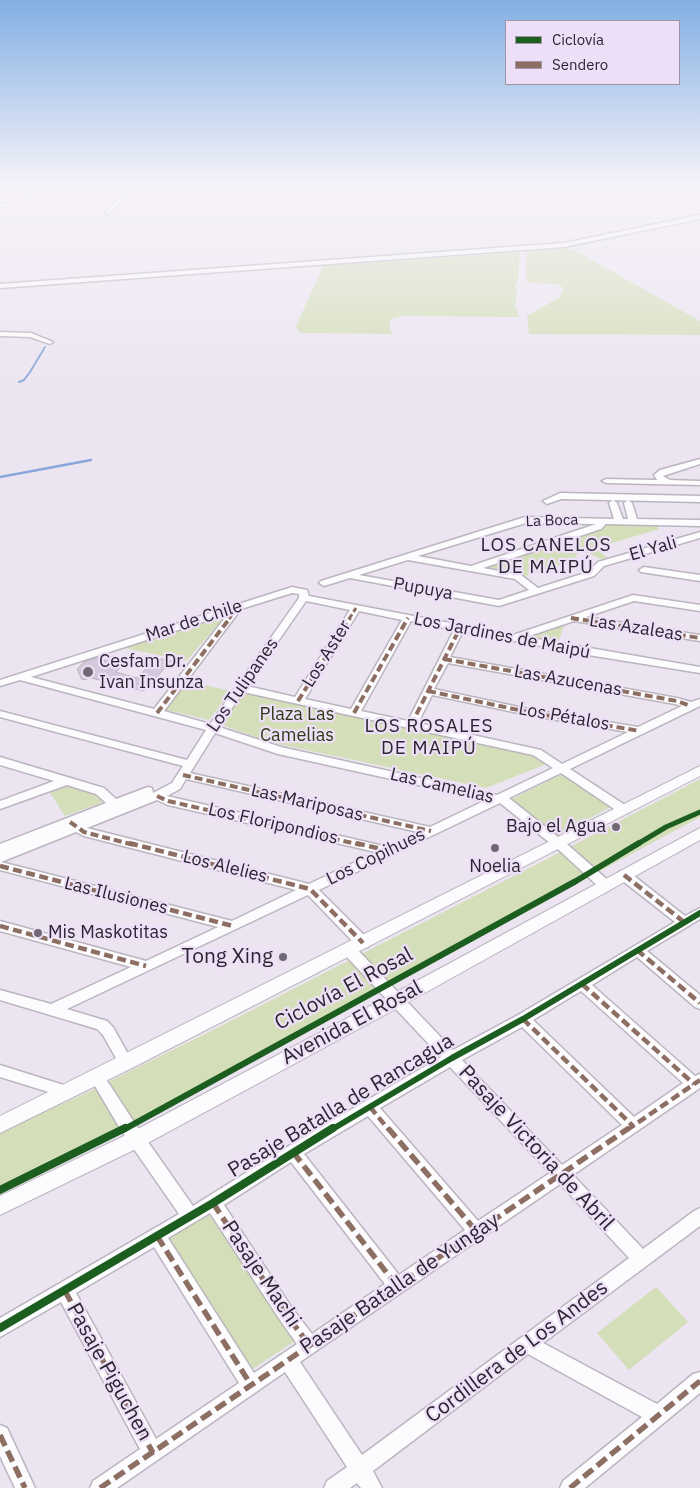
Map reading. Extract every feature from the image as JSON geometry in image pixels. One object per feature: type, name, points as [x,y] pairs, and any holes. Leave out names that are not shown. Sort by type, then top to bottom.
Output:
[{"type":"street","points":[[0,286],[434,254]]},
{"type":"street","points":[[0,334],[31,335],[50,342]]},
{"type":"street","points":[[669,481],[661,480],[658,475],[700,461]]},
{"type":"street","points":[[606,481],[700,482]]},
{"type":"street","points":[[700,500],[685,502],[628,503],[547,501],[560,496],[685,502],[700,505]]},
{"type":"street","points":[[613,503],[619,521]]},
{"type":"street","points":[[628,503],[633,521]]},
{"type":"street","name":"La Boca","points":[[324,583],[352,576],[525,520],[700,523]]},
{"type":"street","points":[[470,569],[598,527],[602,523],[601,521]]},
{"type":"street","name":"El Yali","points":[[494,602],[504,602],[591,574],[601,564],[700,535]]},
{"type":"street","points":[[409,558],[518,577],[536,591]]},
{"type":"street","points":[[644,570],[700,578]]},
{"type":"street","points":[[682,575],[700,570]]},
{"type":"street","name":"Pupuya","points":[[352,576],[494,602]]},
{"type":"street","name":"Mar de Chile","points":[[0,683],[292,590],[303,594]]},
{"type":"street","name":"Los Jardines de Maipú","points":[[303,594],[356,608],[460,628],[700,670]]},
{"type":"street","name":"Los Tulipanes","points":[[0,849],[173,789],[303,594]]},
{"type":"street","points":[[513,638],[633,598],[700,608]]},
{"type":"street","points":[[157,712],[237,608]]},
{"type":"street","name":"Los Aster","points":[[298,701],[356,608]]},
{"type":"street","points":[[354,713],[408,618]]},
{"type":"street","name":"Las Azaleas","points":[[571,618],[700,638]]},
{"type":"street","points":[[410,725],[460,628]]},
{"type":"street","name":"Las Azucenas","points":[[444,659],[695,704]]},
{"type":"street","name":"Las Camelias","points":[[20,677],[157,712],[278,750],[499,798],[509,803],[605,885]]},
{"type":"street","points":[[240,688],[537,752],[563,767],[624,810]]},
{"type":"street","name":"Los Pétalos","points":[[428,691],[533,713],[640,731]]},
{"type":"street","name":"Los Copihues","points":[[52,1010],[233,926],[695,704]]},
{"type":"street","points":[[0,714],[190,764]]},
{"type":"street","points":[[0,761],[100,791],[114,804]]},
{"type":"street","points":[[0,1125],[558,844],[700,770]]},
{"type":"street","name":"Los Tulipanes","points":[[0,858],[114,804],[182,777]]},
{"type":"street","name":"Las Mariposas","points":[[182,777],[431,831]]},
{"type":"street","points":[[0,805],[66,781]]},
{"type":"street","name":"Los Floripondios","points":[[157,796],[388,851]]},
{"type":"street","name":"Los Alelies","points":[[73,825],[84,832],[310,889]]},
{"type":"street","name":"Avenida El Rosal","points":[[0,1206],[137,1138],[397,1000],[700,833]]},
{"type":"street","name":"Las Ilusiones","points":[[0,866],[233,926]]},
{"type":"street","points":[[624,875],[684,922]]},
{"type":"street","points":[[310,889],[356,946]]},
{"type":"street","name":"Pasaje Batalla de Rancagua","points":[[0,1328],[213,1203],[293,1152],[452,1058],[523,1019],[700,913]]},
{"type":"street","points":[[0,926],[146,966]]},
{"type":"street","name":"Pasaje Victoria de Abril","points":[[356,946],[397,1000],[641,1259]]},
{"type":"street","points":[[637,950],[699,1000]]},
{"type":"street","points":[[582,984],[697,1082]]},
{"type":"street","points":[[0,995],[102,1025],[108,1031],[126,1063]]},
{"type":"street","points":[[523,1019],[633,1126]]},
{"type":"street","points":[[0,1071],[68,1092]]},
{"type":"street","points":[[98,1077],[128,1127],[190,1216]]},
{"type":"street","name":"Pasaje Batalla de Yungay","points":[[100,1488],[697,1082]]},
{"type":"street","points":[[370,1107],[476,1232]]},
{"type":"street","points":[[293,1152],[397,1286]]},
{"type":"street","name":"Pasaje Machi","points":[[213,1203],[286,1314],[310,1346]]},
{"type":"street","name":"Cordillera de Los Andes","points":[[334,1488],[700,1216]]},
{"type":"street","points":[[157,1236],[251,1385]]},
{"type":"street","name":"Pasaje Piguchen","points":[[65,1291],[152,1453]]},
{"type":"street","points":[[527,1344],[658,1415]]},
{"type":"street","points":[[288,1360],[372,1488]]},
{"type":"street","points":[[570,1488],[700,1381]]},
{"type":"street","points":[[0,1435],[25,1488]]},
{"type":"green space","points":[[486,254],[520,254],[518,280],[515,285],[517,293],[515,305],[519,317],[402,316],[391,319],[389,329],[394,334],[299,332],[296,326],[323,266]]},
{"type":"green space","points":[[526,254],[582,254],[700,321],[700,335],[529,334],[527,316],[560,297],[563,288],[558,284],[526,281]]},
{"type":"green space","points":[[613,524],[656,524],[659,529],[595,548],[609,559],[603,560],[583,551],[575,556],[578,559],[522,577],[484,568]]},
{"type":"green space","points":[[222,617],[221,621],[186,661],[125,648]]},
{"type":"green space","points":[[564,625],[558,643],[526,638],[529,636]]},
{"type":"green space","points":[[187,681],[231,691],[209,720],[163,709]]},
{"type":"green space","name":"Plaza Las Camelias","points":[[236,690],[536,754],[549,763],[486,788],[269,742],[217,723]]},
{"type":"green space","points":[[564,773],[610,807],[556,837],[512,799]]},
{"type":"green space","points":[[700,779],[700,817],[115,1133],[0,1189],[0,1132],[80,1096],[215,1029]]},
{"type":"green space","points":[[60,787],[93,793],[99,796],[103,802],[65,816],[49,791]]},
{"type":"green space","points":[[212,1210],[298,1339],[248,1372],[164,1239]]},
{"type":"green space","points":[[656,1287],[688,1322],[629,1370],[597,1333]]},
{"type":"building","points":[[96,658],[123,665],[116,672],[137,678],[156,658],[171,661],[144,691],[91,678],[82,680],[77,669],[84,662]]},
{"type":"waterway","points":[[19,382],[24,380],[30,372],[45,347]]},
{"type":"waterway","points":[[0,477],[91,460]]},
{"type":"marked path","points":[[157,713],[237,608]]},
{"type":"marked path","points":[[298,701],[356,608]]},
{"type":"marked path","points":[[354,713],[408,618]]},
{"type":"marked path","points":[[571,618],[700,638]]},
{"type":"marked path","points":[[411,725],[460,628]]},
{"type":"marked path","points":[[444,659],[677,701],[691,706]]},
{"type":"marked path","points":[[428,691],[533,713],[640,731]]},
{"type":"marked path","points":[[183,775],[431,831]]},
{"type":"marked path","points":[[157,796],[168,801],[389,851]]},
{"type":"marked path","points":[[70,822],[84,832],[310,889],[363,943]]},
{"type":"marked path","points":[[0,866],[233,926]]},
{"type":"marked path","points":[[624,875],[684,922]]},
{"type":"marked path","points":[[0,926],[146,966]]},
{"type":"marked path","points":[[637,950],[700,1003]]},
{"type":"marked path","points":[[582,984],[694,1084]]},
{"type":"marked path","points":[[523,1019],[633,1126]]},
{"type":"marked path","points":[[100,1488],[700,1080]]},
{"type":"marked path","points":[[370,1107],[477,1232]]},
{"type":"marked path","points":[[293,1152],[397,1286]]},
{"type":"marked path","points":[[213,1203],[286,1314],[310,1346]]},
{"type":"marked path","points":[[157,1236],[251,1385]]},
{"type":"marked path","points":[[65,1291],[153,1453]]},
{"type":"marked path","points":[[570,1488],[700,1381]]},
{"type":"marked path","points":[[0,1435],[25,1488]]},
{"type":"cycle path","name":"Ciclovía El Rosal","points":[[0,1190],[128,1127],[576,881],[666,827],[700,812]]},
{"type":"cycle path","points":[[0,1328],[213,1203],[293,1152],[452,1058],[523,1019],[700,913]]},
{"type":"place","name":"Cesfam Dr. Ivan Insunza","points":[[88,672]]},
{"type":"place","name":"Bajo el Agua","points":[[616,827]]},
{"type":"place","name":"Noelia","points":[[495,848]]},
{"type":"place","name":"Mis Maskotitas","points":[[38,933]]},
{"type":"place","name":"Tong Xing","points":[[283,957]]},
{"type":"district","name":"LOS CANELOS DE MAIPÚ","points":[[546,557]]},
{"type":"district","name":"LOS ROSALES DE MAIPÚ","points":[[429,738]]}]
